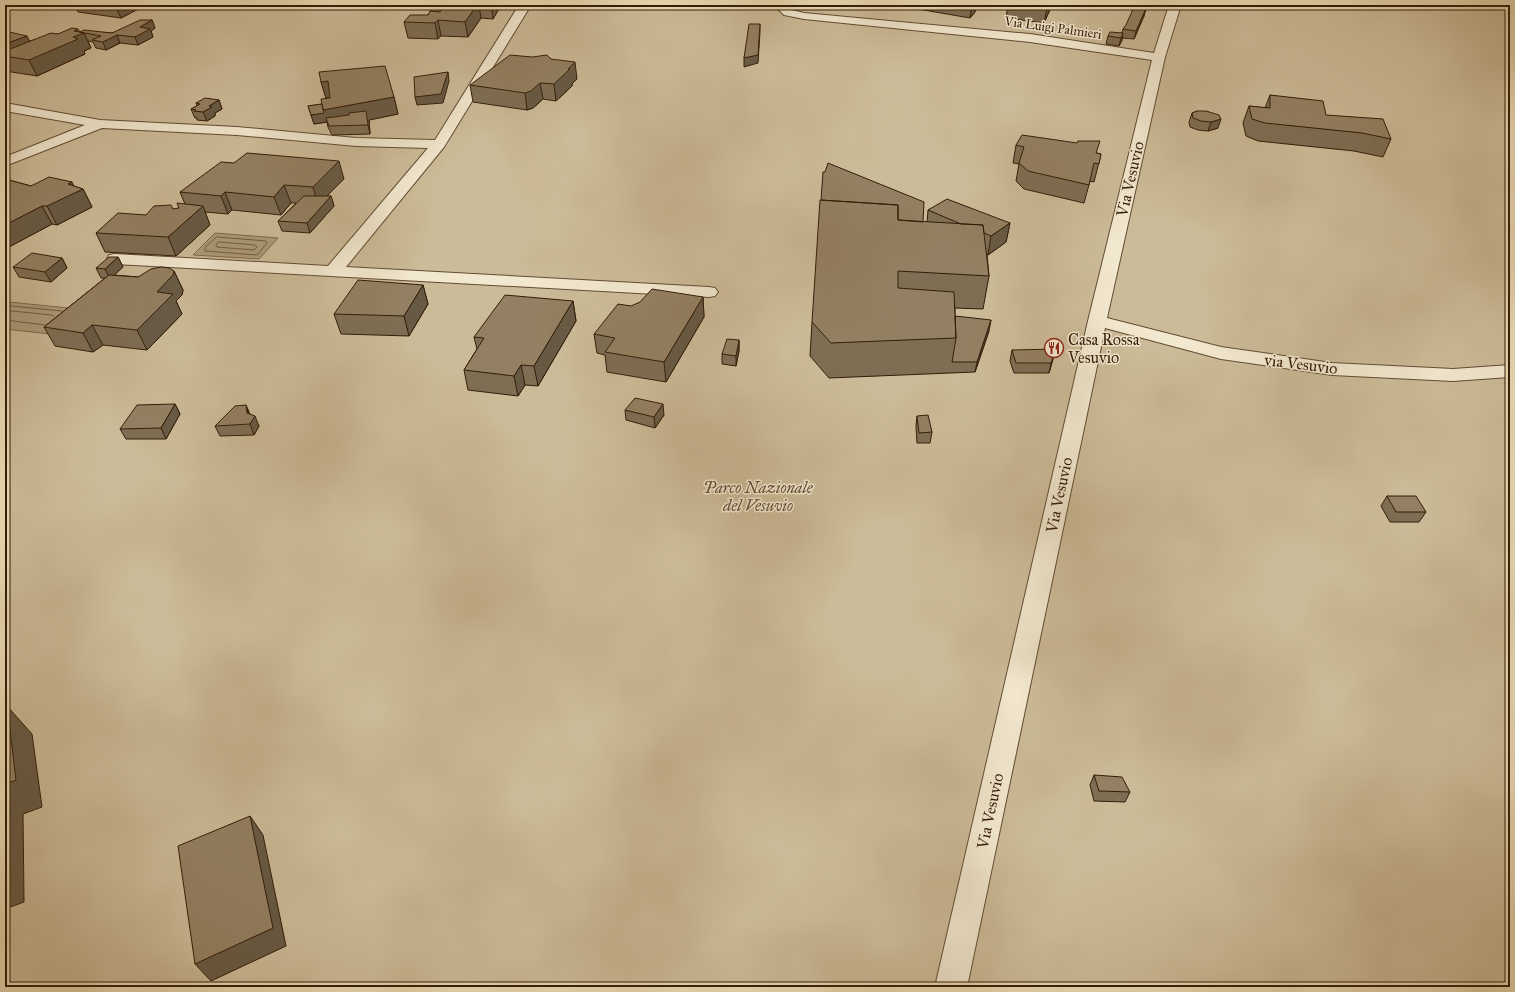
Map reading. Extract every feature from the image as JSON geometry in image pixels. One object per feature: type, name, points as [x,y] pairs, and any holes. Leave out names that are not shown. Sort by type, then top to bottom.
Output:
[{"type":"street","points":[[333,271],[439,144],[525,5]]},
{"type":"street","name":"Via Luigi Palmieri","points":[[780,5],[788,13],[804,16],[1030,38],[1158,57]]},
{"type":"street","name":"Via Vesuvio","points":[[951,987],[1097,321],[1158,57],[1175,5]]},
{"type":"street","points":[[5,107],[100,124],[237,131],[356,142],[439,144]]},
{"type":"street","points":[[5,162],[100,124]]},
{"type":"street","points":[[115,259],[708,292]]},
{"type":"street","name":"via Vesuvio","points":[[1097,321],[1221,353],[1332,369],[1454,375],[1510,371]]},
{"type":"green space","name":"Parco Nazionale del Vesuvio","points":[[5,5],[1510,5],[1510,987],[5,987]]},
{"type":"water","points":[[215,233],[278,238],[259,259],[193,255]]},
{"type":"water","points":[[9,302],[78,309],[50,334],[5,329],[5,305]]},
{"type":"building","points":[[448,5],[477,5],[465,22],[438,20],[435,23],[404,22],[410,15],[428,15],[430,11],[440,12],[443,6],[447,7]]},
{"type":"building","points":[[1025,5],[1048,5],[1047,8]]},
{"type":"building","points":[[1134,7],[1146,8],[1136,31],[1123,29],[1126,25]]},
{"type":"building","points":[[140,20],[152,20],[140,27],[150,29],[135,37],[117,35],[103,42],[92,40],[101,36],[80,32],[84,30],[112,33]]},
{"type":"building","points":[[749,24],[760,24],[758,55],[744,58]]},
{"type":"building","points":[[72,28],[78,29],[74,31],[84,33],[73,37],[78,39],[29,60],[5,56],[5,51],[51,33],[58,34]]},
{"type":"building","points":[[5,31],[27,36],[5,44]]},
{"type":"building","points":[[1110,32],[1123,33],[1121,38],[1108,36]]},
{"type":"building","points":[[510,55],[532,57],[547,55],[551,59],[575,62],[568,69],[570,69],[554,84],[540,83],[531,91],[525,93],[470,85]]},
{"type":"building","points":[[385,66],[394,97],[323,110],[321,99],[330,98],[328,81],[321,82],[319,72]]},
{"type":"building","points":[[448,72],[441,94],[415,97],[414,77]]},
{"type":"building","points":[[1270,95],[1323,101],[1326,115],[1383,119],[1391,139],[1362,133],[1265,123],[1252,119],[1249,106],[1270,108]]},
{"type":"building","points":[[205,98],[219,100],[209,106],[212,107],[203,112],[194,111],[196,110],[191,109],[200,104],[196,103]]},
{"type":"building","points":[[322,104],[324,113],[311,115],[308,106]]},
{"type":"building","points":[[366,111],[368,125],[329,126],[326,118],[349,115],[349,113]]},
{"type":"building","points":[[1197,111],[1206,111],[1219,115],[1221,119],[1211,122],[1201,121],[1193,118],[1192,113]]},
{"type":"building","points":[[1022,135],[1077,143],[1078,141],[1100,141],[1096,153],[1101,154],[1099,164],[1094,163],[1089,185],[1028,171],[1019,163],[1024,147],[1016,145]]},
{"type":"building","points":[[247,153],[339,161],[313,187],[284,185],[274,197],[225,192],[221,196],[180,192],[221,162],[234,163]]},
{"type":"building","points":[[828,163],[924,202],[923,222],[898,220],[898,205],[821,200],[823,172],[825,172]]},
{"type":"building","points":[[49,177],[72,182],[68,184],[83,189],[47,206],[42,206],[5,225],[5,179],[31,186]]},
{"type":"building","points":[[304,196],[331,196],[307,223],[278,221]]},
{"type":"building","points":[[947,199],[1010,223],[991,236],[984,233],[983,225],[961,224],[928,210]]},
{"type":"building","points":[[820,200],[898,205],[898,220],[983,225],[989,276],[898,271],[898,288],[954,292],[956,338],[831,343],[812,322]]},
{"type":"building","points":[[177,203],[203,206],[168,237],[96,233],[118,213],[146,215],[154,206],[171,205],[173,209],[179,208]]},
{"type":"building","points":[[32,253],[62,258],[45,272],[13,267]]},
{"type":"building","points":[[109,257],[118,257],[105,269],[96,268]]},
{"type":"building","points":[[161,267],[169,268],[174,271],[173,275],[157,292],[173,294],[137,330],[92,325],[83,333],[44,327],[109,275],[138,277],[151,269]]},
{"type":"building","points":[[358,280],[423,285],[404,316],[334,314]]},
{"type":"building","points":[[652,289],[703,297],[664,362],[605,352],[615,338],[594,334],[618,304],[631,306],[640,302]]},
{"type":"building","points":[[505,295],[573,301],[534,366],[521,365],[514,376],[464,370],[484,338],[474,337]]},
{"type":"building","points":[[955,316],[991,320],[977,362],[952,362],[956,338]]},
{"type":"building","points":[[727,339],[739,340],[736,356],[722,354]]},
{"type":"building","points":[[1056,349],[1051,363],[1016,363],[1012,350]]},
{"type":"building","points":[[635,398],[663,404],[654,417],[625,410]]},
{"type":"building","points":[[175,404],[161,428],[120,429],[137,405]]},
{"type":"building","points":[[246,405],[247,413],[255,416],[250,424],[215,426],[235,406]]},
{"type":"building","points":[[928,415],[932,432],[919,433],[917,416]]},
{"type":"building","points":[[1387,496],[1416,496],[1426,512],[1396,512]]},
{"type":"building","points":[[7,706],[16,780],[5,784],[5,707]]},
{"type":"building","points":[[1094,775],[1122,777],[1130,792],[1099,791]]},
{"type":"building","points":[[250,816],[273,928],[195,964],[178,846]]},
{"type":"place","name":"Casa Rossa Vesuvio","points":[[1054,348]]}]
